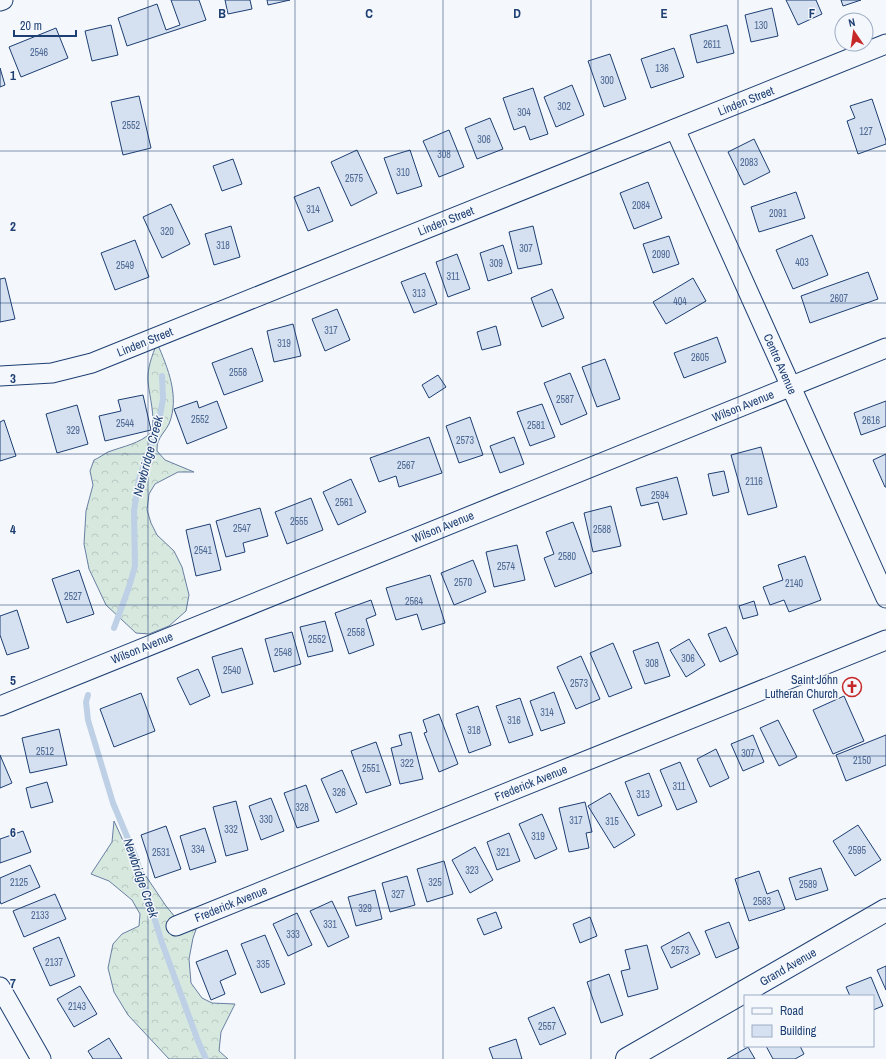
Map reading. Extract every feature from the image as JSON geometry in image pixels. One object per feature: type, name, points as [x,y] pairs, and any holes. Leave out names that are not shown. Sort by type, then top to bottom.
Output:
[{"type":"street","name":"Linden Street","points":[[0,376],[52,373],[92,363],[886,44]]},
{"type":"street","name":"Centre Avenue","points":[[675,129],[886,598]]},
{"type":"street","name":"Wilson Avenue","points":[[0,706],[886,348]]},
{"type":"street","name":"Frederick Avenue","points":[[176,926],[886,640]]},
{"type":"street","name":"Grand Avenue","points":[[627,1059],[886,910]]},
{"type":"street","points":[[0,987],[41,1059]]},
{"type":"green space","points":[[157,343],[169,372],[173,393],[173,403],[169,424],[157,444],[157,451],[165,460],[194,472],[178,472],[155,484],[149,494],[147,510],[151,523],[157,535],[174,551],[182,567],[189,595],[186,611],[169,626],[149,634],[136,633],[106,605],[89,569],[84,544],[86,511],[93,485],[90,471],[94,460],[108,452],[137,442],[152,432],[153,413],[148,382],[148,372]]},
{"type":"green space","points":[[114,821],[125,845],[166,906],[175,917],[198,924],[193,938],[189,959],[191,983],[202,998],[212,1003],[235,1004],[221,1032],[219,1051],[228,1059],[169,1059],[128,1015],[114,992],[108,968],[113,944],[122,934],[139,926],[140,914],[132,900],[109,881],[91,874],[112,842]]},
{"type":"building","points":[[171,0],[199,0],[206,20],[127,46],[118,18],[157,4],[166,30],[180,25]]},
{"type":"building","points":[[225,0],[250,0],[252,9],[228,14]]},
{"type":"building","points":[[267,0],[290,0],[268,5]]},
{"type":"building","points":[[786,0],[816,0],[822,14],[798,25]]},
{"type":"building","points":[[841,0],[861,0],[843,6]]},
{"type":"building","points":[[772,8],[778,36],[751,42],[745,15]]},
{"type":"building","points":[[111,25],[118,55],[92,61],[85,31]]},
{"type":"building","points":[[727,25],[734,53],[697,63],[690,35]]},
{"type":"building","points":[[56,28],[68,58],[21,77],[9,47]]},
{"type":"building","points":[[674,48],[684,77],[651,88],[641,59]]},
{"type":"building","points":[[610,54],[626,99],[604,107],[588,61]]},
{"type":"building","points":[[0,68],[5,85],[0,87]]},
{"type":"building","points":[[572,85],[584,115],[556,127],[544,97]]},
{"type":"building","points":[[533,88],[548,134],[530,140],[525,126],[514,130],[503,98]]},
{"type":"building","points":[[139,96],[151,148],[123,155],[111,102]]},
{"type":"building","points":[[872,99],[886,144],[858,154],[847,121],[855,118],[850,106]]},
{"type":"building","points":[[490,118],[503,149],[477,159],[465,128]]},
{"type":"building","points":[[449,130],[464,167],[439,177],[423,141]]},
{"type":"building","points":[[754,139],[770,172],[744,185],[728,152]]},
{"type":"building","points":[[357,150],[377,193],[351,206],[331,162]]},
{"type":"building","points":[[410,150],[422,186],[397,194],[384,158]]},
{"type":"building","points":[[233,159],[242,184],[222,191],[213,166]]},
{"type":"building","points":[[648,182],[662,218],[634,229],[620,193]]},
{"type":"building","points":[[319,187],[333,221],[308,231],[294,197]]},
{"type":"building","points":[[796,192],[805,218],[759,232],[751,207]]},
{"type":"building","points":[[171,204],[190,244],[162,258],[143,217]]},
{"type":"building","points":[[231,226],[240,257],[214,265],[205,234]]},
{"type":"building","points":[[533,226],[542,264],[518,269],[509,232]]},
{"type":"building","points":[[812,235],[828,275],[793,289],[776,250]]},
{"type":"building","points":[[669,236],[679,264],[653,273],[643,244]]},
{"type":"building","points":[[135,240],[149,277],[115,290],[101,253]]},
{"type":"building","points":[[503,245],[512,273],[488,281],[480,253]]},
{"type":"building","points":[[457,254],[470,289],[448,297],[436,262]]},
{"type":"building","points":[[868,272],[878,299],[810,323],[801,296]]},
{"type":"building","points":[[425,273],[437,304],[414,313],[401,282]]},
{"type":"building","points":[[5,278],[15,319],[0,322],[0,279]]},
{"type":"building","points":[[693,278],[706,301],[666,324],[653,302]]},
{"type":"building","points":[[552,289],[564,318],[542,327],[531,298]]},
{"type":"building","points":[[337,309],[350,340],[325,351],[312,319]]},
{"type":"building","points":[[293,324],[301,356],[274,362],[267,331]]},
{"type":"building","points":[[496,326],[501,345],[482,350],[477,332]]},
{"type":"building","points":[[717,337],[726,362],[684,378],[674,353]]},
{"type":"building","points":[[252,348],[263,381],[224,395],[212,363]]},
{"type":"building","points":[[605,359],[620,399],[597,407],[582,367]]},
{"type":"building","points":[[570,373],[587,414],[561,425],[544,383]]},
{"type":"building","points":[[438,375],[446,387],[429,398],[422,385]]},
{"type":"building","points":[[143,395],[151,430],[105,441],[99,416],[121,411],[118,400]]},
{"type":"building","points":[[197,401],[199,408],[217,401],[227,428],[187,444],[174,409]]},
{"type":"building","points":[[886,401],[886,426],[861,435],[854,413]]},
{"type":"building","points":[[542,404],[555,437],[530,446],[517,412]]},
{"type":"building","points":[[77,405],[88,444],[57,453],[46,414]]},
{"type":"building","points":[[470,417],[483,455],[459,463],[446,426]]},
{"type":"building","points":[[4,420],[16,456],[0,461],[0,422]]},
{"type":"building","points":[[429,437],[442,473],[399,487],[396,476],[379,482],[370,458]]},
{"type":"building","points":[[514,437],[524,464],[500,473],[490,446]]},
{"type":"building","points":[[761,447],[777,507],[748,515],[731,455]]},
{"type":"building","points":[[886,454],[886,487],[885,487],[873,460]]},
{"type":"building","points":[[724,471],[729,492],[713,496],[708,474]]},
{"type":"building","points":[[677,477],[687,514],[663,520],[658,502],[641,506],[636,488]]},
{"type":"building","points":[[351,479],[366,512],[338,525],[323,492]]},
{"type":"building","points":[[311,498],[323,530],[287,544],[275,512]]},
{"type":"building","points":[[611,506],[621,546],[593,552],[584,513]]},
{"type":"building","points":[[260,508],[268,536],[243,543],[245,552],[226,557],[216,521]]},
{"type":"building","points":[[573,522],[592,573],[555,587],[544,558],[554,554],[546,532]]},
{"type":"building","points":[[210,524],[221,570],[196,576],[186,530]]},
{"type":"building","points":[[517,545],[525,580],[494,587],[486,552]]},
{"type":"building","points":[[805,556],[821,600],[789,612],[784,600],[770,605],[763,587],[783,580],[778,565]]},
{"type":"building","points":[[473,560],[486,592],[454,605],[441,573]]},
{"type":"building","points":[[79,570],[94,614],[67,623],[52,579]]},
{"type":"building","points":[[430,575],[445,623],[422,630],[417,614],[396,620],[386,588]]},
{"type":"building","points":[[371,600],[376,615],[366,619],[374,645],[349,654],[335,613]]},
{"type":"building","points":[[754,601],[758,615],[743,619],[739,606]]},
{"type":"building","points":[[17,610],[29,648],[7,655],[0,635],[0,616]]},
{"type":"building","points":[[325,621],[333,651],[308,657],[300,627]]},
{"type":"building","points":[[726,627],[738,654],[720,662],[708,634]]},
{"type":"building","points":[[292,632],[301,664],[274,672],[265,639]]},
{"type":"building","points":[[689,639],[705,665],[686,677],[670,650]]},
{"type":"building","points":[[658,642],[670,676],[645,684],[633,651]]},
{"type":"building","points":[[613,643],[632,688],[609,697],[590,653]]},
{"type":"building","points":[[242,648],[253,684],[222,693],[212,657]]},
{"type":"building","points":[[581,656],[600,699],[576,709],[557,667]]},
{"type":"building","points":[[198,669],[210,696],[190,705],[177,678]]},
{"type":"building","points":[[554,692],[565,723],[541,731],[530,701]]},
{"type":"building","points":[[141,693],[155,731],[114,747],[100,709]]},
{"type":"building","points":[[844,696],[864,741],[833,754],[813,710]]},
{"type":"building","points":[[520,698],[533,735],[509,743],[496,706]]},
{"type":"building","points":[[478,706],[491,745],[469,753],[456,714]]},
{"type":"building","points":[[439,714],[458,764],[439,772],[424,733],[427,732],[423,720]]},
{"type":"building","points":[[778,720],[797,757],[779,766],[760,728]]},
{"type":"building","points":[[59,729],[67,765],[30,773],[22,738]]},
{"type":"building","points":[[411,732],[423,779],[400,784],[391,748],[402,745],[399,735]]},
{"type":"building","points":[[753,735],[764,762],[743,771],[731,744]]},
{"type":"building","points":[[886,735],[886,765],[846,781],[836,755]]},
{"type":"building","points":[[376,742],[391,785],[366,793],[351,751]]},
{"type":"building","points":[[716,749],[729,778],[710,787],[697,759]]},
{"type":"building","points":[[0,755],[12,783],[0,788]]},
{"type":"building","points":[[680,762],[697,802],[677,810],[660,770]]},
{"type":"building","points":[[342,770],[357,804],[336,813],[321,779]]},
{"type":"building","points":[[649,773],[662,806],[638,816],[625,782]]},
{"type":"building","points":[[47,782],[53,802],[31,808],[26,788]]},
{"type":"building","points":[[306,785],[319,821],[297,828],[284,793]]},
{"type":"building","points":[[610,793],[635,835],[614,848],[588,806]]},
{"type":"building","points":[[271,798],[284,831],[261,840],[249,806]]},
{"type":"building","points":[[236,801],[248,850],[226,856],[213,807]]},
{"type":"building","points":[[585,802],[592,832],[586,833],[589,848],[569,852],[559,808]]},
{"type":"building","points":[[542,814],[557,849],[535,859],[519,824]]},
{"type":"building","points":[[858,825],[881,860],[855,876],[833,841]]},
{"type":"building","points":[[166,826],[181,869],[155,878],[141,835]]},
{"type":"building","points":[[205,828],[216,862],[190,870],[180,836]]},
{"type":"building","points":[[23,831],[31,852],[0,863],[0,839]]},
{"type":"building","points":[[509,833],[520,861],[497,870],[487,842]]},
{"type":"building","points":[[475,847],[493,880],[470,893],[452,860]]},
{"type":"building","points":[[444,861],[453,894],[427,902],[417,869]]},
{"type":"building","points":[[30,865],[40,887],[1,904],[0,878]]},
{"type":"building","points":[[821,868],[828,890],[796,900],[789,878]]},
{"type":"building","points":[[759,871],[767,894],[778,890],[785,909],[749,921],[735,879]]},
{"type":"building","points":[[407,876],[415,905],[390,912],[382,883]]},
{"type":"building","points":[[375,890],[382,919],[356,926],[348,897]]},
{"type":"building","points":[[55,894],[66,919],[24,937],[13,911]]},
{"type":"building","points":[[332,901],[349,937],[328,947],[310,911]]},
{"type":"building","points":[[496,912],[502,928],[484,935],[477,919]]},
{"type":"building","points":[[297,913],[312,945],[288,956],[273,924]]},
{"type":"building","points":[[590,917],[597,936],[580,943],[573,924]]},
{"type":"building","points":[[729,922],[739,948],[716,958],[705,931]]},
{"type":"building","points":[[689,932],[700,954],[671,968],[661,947]]},
{"type":"building","points":[[265,935],[285,984],[261,993],[241,944]]},
{"type":"building","points":[[59,937],[75,976],[50,986],[33,948]]},
{"type":"building","points":[[647,945],[658,989],[628,997],[621,971],[630,969],[625,950]]},
{"type":"building","points":[[227,950],[236,974],[220,981],[225,994],[211,1000],[196,962]]},
{"type":"building","points":[[886,966],[886,990],[877,970]]},
{"type":"building","points":[[609,974],[623,1015],[601,1023],[587,982]]},
{"type":"building","points":[[871,977],[883,1006],[874,1010],[874,995],[850,995],[846,987]]},
{"type":"building","points":[[80,986],[97,1014],[74,1027],[57,999]]},
{"type":"building","points":[[554,1007],[566,1034],[540,1045],[528,1018]]},
{"type":"building","points":[[109,1038],[122,1059],[93,1059],[88,1051]]},
{"type":"building","points":[[516,1039],[522,1059],[493,1059],[489,1048]]},
{"type":"building","points":[[748,1047],[755,1059],[727,1059]]},
{"type":"building","points":[[767,1047],[800,1047],[804,1054],[795,1059],[773,1059]]},
{"type":"waterway","name":"Newbridge Creek","points":[[114,628],[135,566],[134,511],[139,479],[158,426],[163,399],[162,376]]},
{"type":"waterway","name":"Newbridge Creek","points":[[88,695],[86,702],[88,720],[113,803],[136,858],[162,943],[206,1059]]},
{"type":"place","name":"Saint John Lutheran Church","points":[[852,687]]}]
